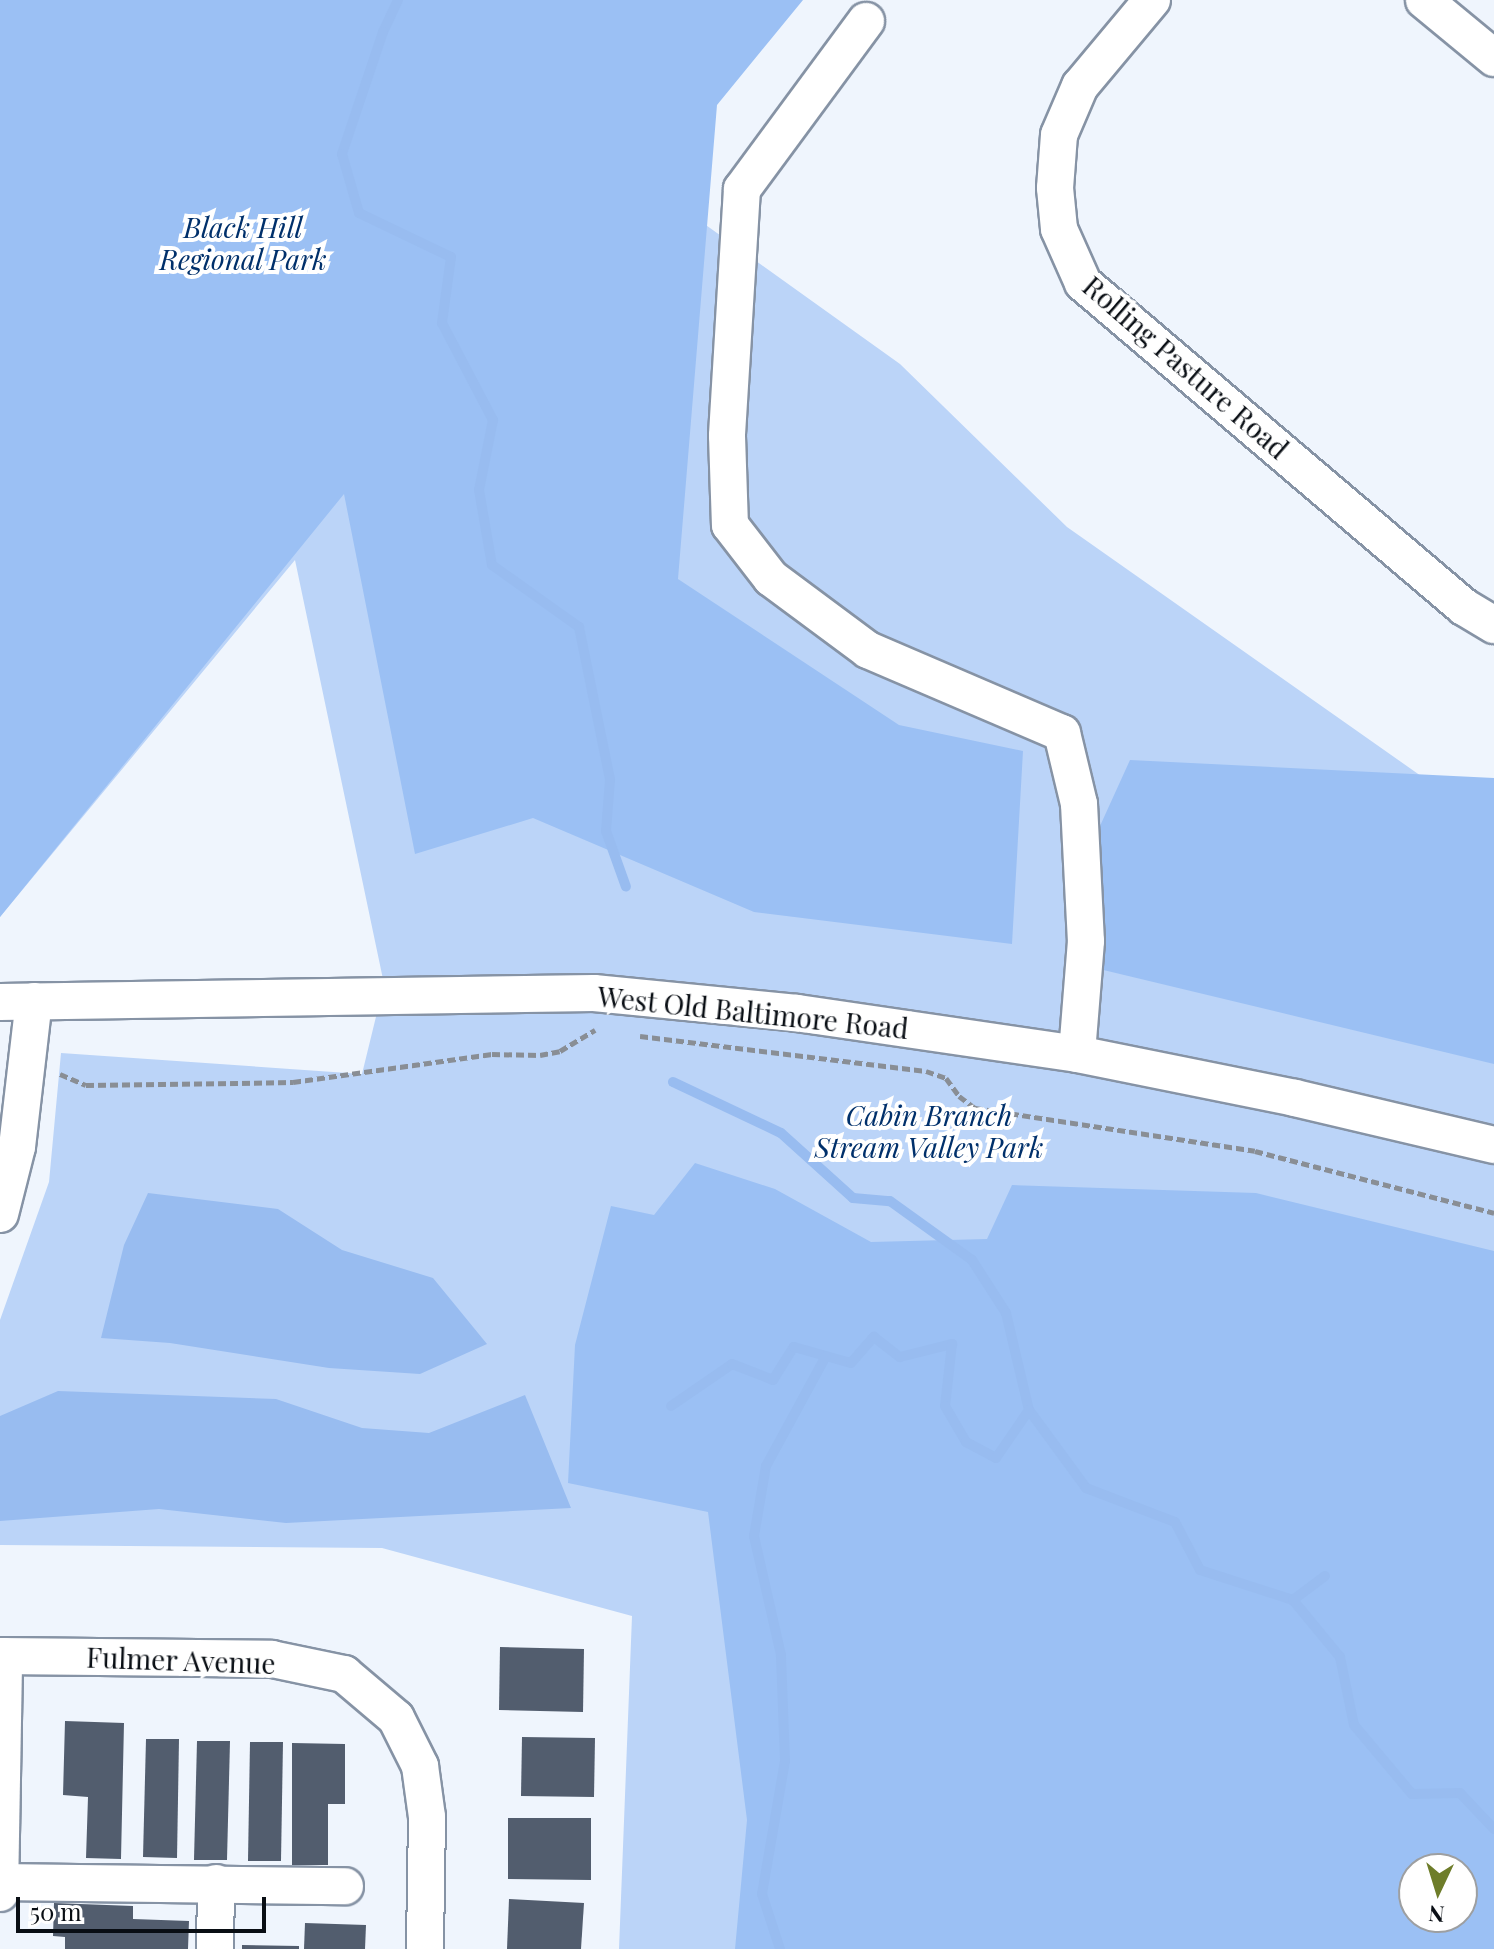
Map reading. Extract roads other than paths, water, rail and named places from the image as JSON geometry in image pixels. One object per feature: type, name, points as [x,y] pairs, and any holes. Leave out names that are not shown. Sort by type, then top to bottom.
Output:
[{"type":"street","name":"Rolling Pasture Road","points":[[1152,0],[1080,86],[1059,135],[1055,188],[1059,229],[1083,283],[1464,607],[1494,625]]},
{"type":"street","points":[[1424,0],[1494,58]]},
{"type":"street","points":[[866,21],[742,189],[727,436],[730,525],[771,578],[868,650],[1062,733],[1079,804],[1086,941],[1077,1054]]},
{"type":"street","name":"West Old Baltimore Road","points":[[17,1001],[594,993],[797,1013],[1077,1054],[1295,1098],[1494,1145]]},
{"type":"street","points":[[0,1214],[17,1147],[17,1001]]},
{"type":"street","points":[[0,1893],[2,1656]]},
{"type":"street","name":"Fulmer Avenue","points":[[2,1656],[272,1659],[344,1674],[396,1718],[420,1766],[427,1817],[425,1949]]},
{"type":"street","points":[[0,1882],[345,1886]]},
{"type":"street","points":[[215,1949],[216,1883]]},
{"type":"waterway","points":[[398,0],[383,32],[342,154],[359,213],[451,257],[442,323],[493,420],[479,490],[492,565],[579,627],[610,780],[606,831],[626,887]]},
{"type":"waterway","points":[[673,1082],[781,1133],[853,1198],[890,1201],[972,1260],[1006,1313],[1029,1410],[1086,1488],[1175,1522],[1200,1570],[1293,1600],[1340,1657],[1354,1725],[1412,1794],[1460,1793],[1494,1829]]},
{"type":"waterway","points":[[671,1406],[732,1364],[773,1380],[794,1347],[851,1363],[874,1337],[900,1357],[952,1344],[945,1406],[966,1442],[996,1458],[1029,1410]]},
{"type":"waterway","points":[[780,1949],[762,1894],[785,1761],[781,1655],[754,1536],[766,1466],[826,1356]]},
{"type":"waterway","points":[[1293,1600],[1325,1576]]},
{"type":"park label","name":"Black Hill Regional Park","points":[[243,243]]},
{"type":"park label","name":"Cabin Branch Stream Valley Park","points":[[929,1131]]}]
